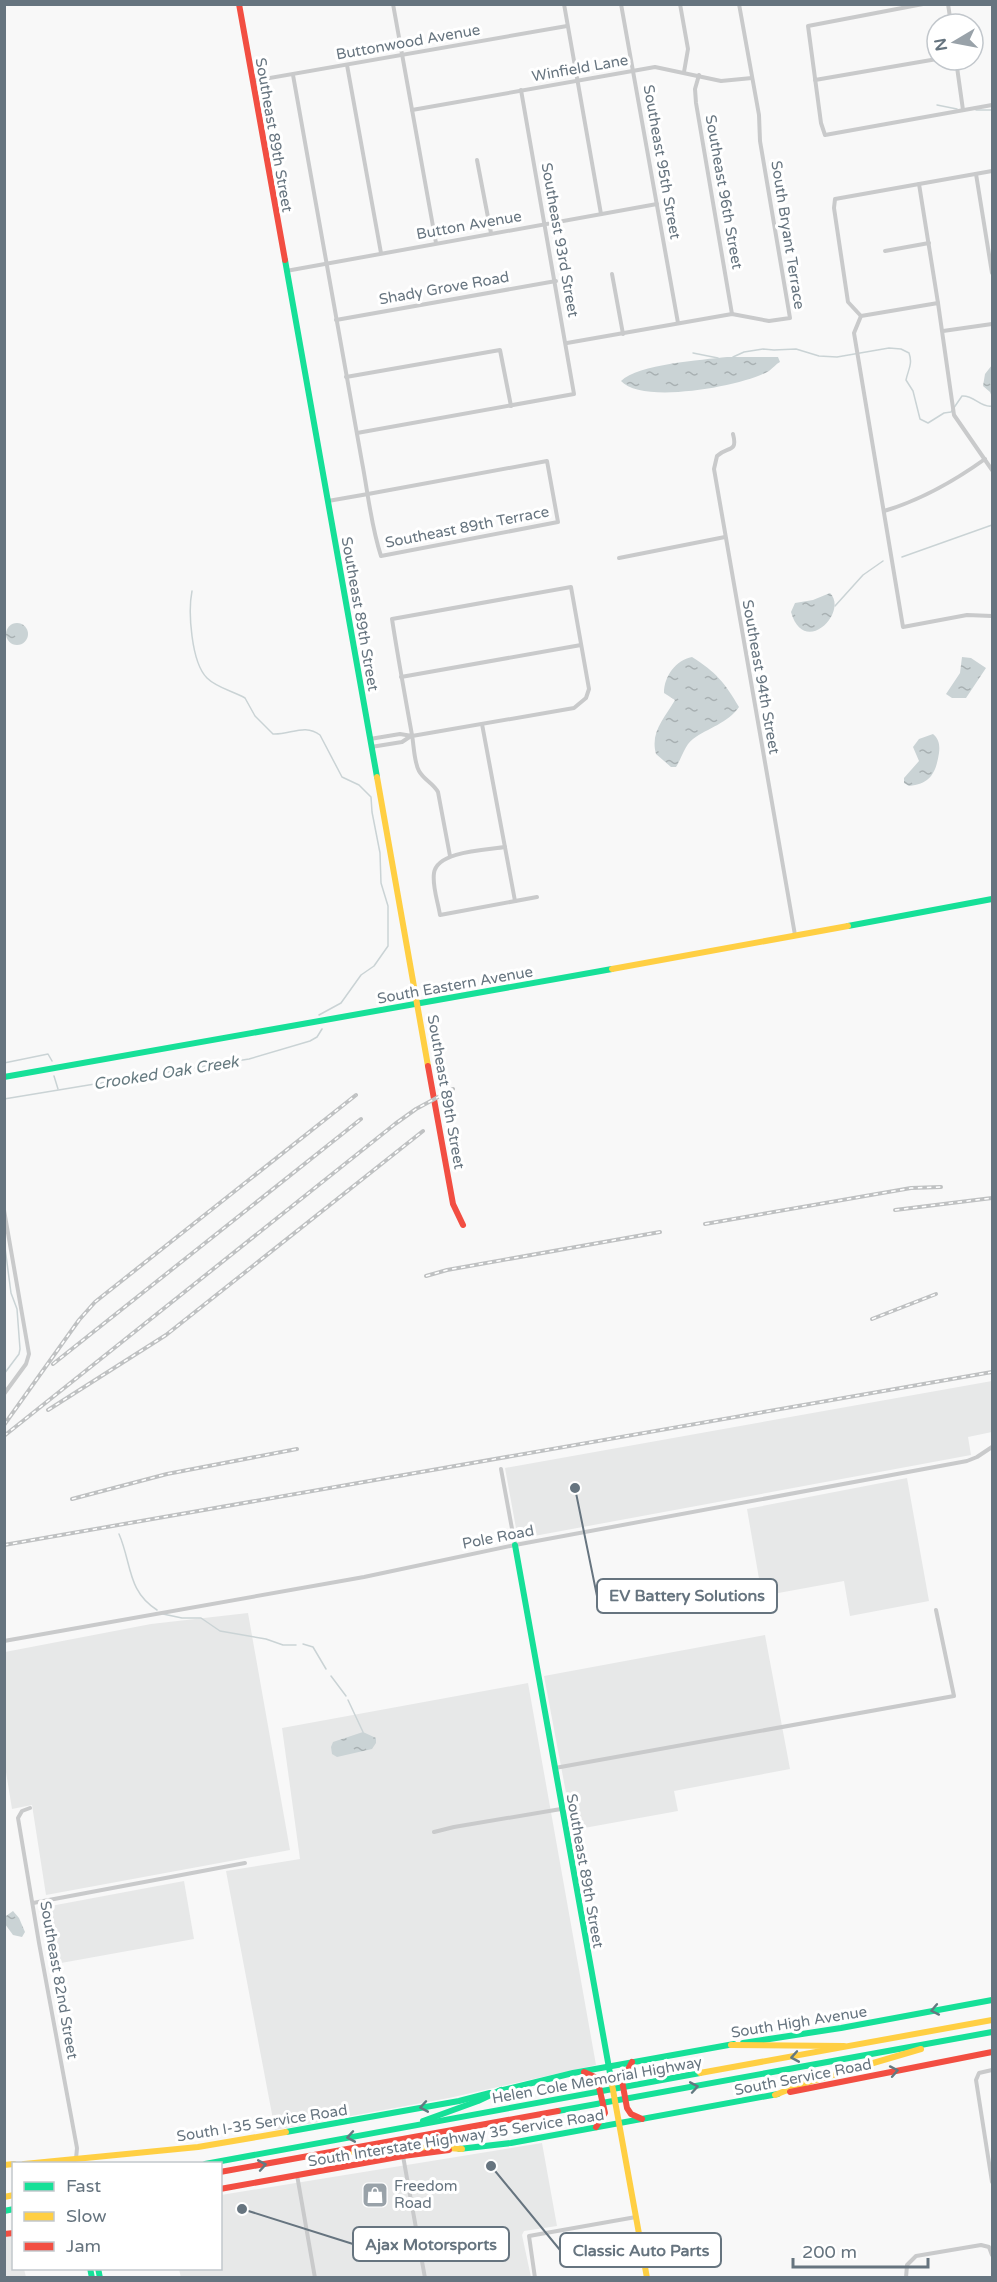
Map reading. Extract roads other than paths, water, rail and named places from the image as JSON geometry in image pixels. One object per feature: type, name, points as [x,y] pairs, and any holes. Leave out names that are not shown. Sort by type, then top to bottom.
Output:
[{"type":"main road","name":"Southeast 89th Street","points":[[238,4],[453,1204],[462,1226]]},
{"type":"main road","name":"South Eastern Avenue","points":[[4,1077],[418,1005],[993,899]]},
{"type":"main road","name":"Southeast 89th Street","points":[[515,1545],[646,2277]]},
{"type":"main road","name":"South High Avenue","points":[[608,2067],[993,2000]]},
{"type":"main road","name":"Helen Cole Memorial Highway","points":[[210,2162],[993,2020]]},
{"type":"main road","name":"Helen Cole Memorial Highway","points":[[222,2172],[993,2032]]},
{"type":"main road","points":[[775,2095],[804,2083],[952,2040]]},
{"type":"main road","points":[[731,2045],[817,2043],[852,2047]]},
{"type":"main road","name":"South Service Road","points":[[619,2124],[993,2052]]},
{"type":"main road","points":[[632,2062],[622,2078],[627,2105],[631,2114],[643,2120]]},
{"type":"main road","points":[[408,2126],[478,2102],[501,2090],[608,2067]]},
{"type":"main road","points":[[582,2071],[595,2076],[600,2086],[605,2113],[596,2127]]},
{"type":"main road","name":"South I-35 Service Road","points":[[50,2162],[209,2145],[459,2101],[501,2090]]},
{"type":"main road","name":"South Interstate Highway 35 Service Road","points":[[297,2175],[403,2156],[511,2143],[619,2124]]},
{"type":"main road","points":[[321,2154],[435,2147],[462,2149]]},
{"type":"main road","points":[[222,2189],[297,2175]]},
{"type":"street","points":[[393,4],[436,243]]},
{"type":"street","points":[[564,4],[601,214]]},
{"type":"street","name":"Southeast 95th Street","points":[[621,4],[678,323]]},
{"type":"street","points":[[680,4],[688,49],[684,72]]},
{"type":"street","name":"South Bryant Terrace","points":[[567,344],[732,314],[769,321],[790,318],[760,141],[759,115],[739,4]]},
{"type":"street","points":[[923,4],[808,26],[821,123],[825,135],[993,105]]},
{"type":"street","name":"Buttonwood Avenue","points":[[252,81],[567,26]]},
{"type":"street","points":[[815,80],[925,61]]},
{"type":"street","points":[[347,65],[381,254]]},
{"type":"street","name":"Winfield Lane","points":[[412,110],[655,67],[725,81],[752,78]]},
{"type":"street","points":[[958,72],[963,110]]},
{"type":"street","name":"Southeast 89th Terrace","points":[[293,75],[346,377],[368,494],[381,556],[558,522],[547,461],[368,494],[327,501]]},
{"type":"street","name":"Southeast 96th Street","points":[[699,75],[695,89],[696,103],[732,314]]},
{"type":"street","name":"Southeast 93rd Street","points":[[511,406],[574,393],[521,90]]},
{"type":"street","points":[[477,160],[490,233]]},
{"type":"street","points":[[861,316],[848,302],[833,200],[841,196],[993,171]]},
{"type":"street","points":[[976,174],[993,273]]},
{"type":"street","points":[[919,184],[954,415],[993,470]]},
{"type":"street","name":"Button Avenue","points":[[286,271],[657,204]]},
{"type":"street","points":[[885,251],[929,243]]},
{"type":"street","points":[[612,274],[623,334]]},
{"type":"street","name":"Shady Grove Road","points":[[336,320],[555,281]]},
{"type":"street","points":[[938,303],[861,316],[854,333],[903,627],[967,615],[993,616]]},
{"type":"street","points":[[943,331],[993,324]]},
{"type":"street","points":[[346,377],[500,350],[511,406],[357,433]]},
{"type":"street","name":"Southeast 94th Street","points":[[733,434],[735,440],[733,448],[717,456],[714,469],[795,935]]},
{"type":"street","points":[[884,511],[929,494],[958,478],[985,459]]},
{"type":"street","points":[[618,558],[725,537]]},
{"type":"street","points":[[370,740],[400,734],[412,736],[574,708],[586,699],[589,689],[571,587],[392,619],[401,677],[412,736],[418,770],[438,792],[450,856]]},
{"type":"street","points":[[401,677],[581,645]]},
{"type":"street","points":[[482,724],[515,901]]},
{"type":"street","points":[[371,747],[402,742],[412,736]]},
{"type":"street","points":[[505,847],[450,856],[440,861],[434,873],[440,915],[537,897]]},
{"type":"street","points":[[4,1210],[29,1354],[26,1364],[4,1394]]},
{"type":"street","name":"Pole Road","points":[[4,1641],[347,1580],[515,1545],[967,1461],[993,1447]]},
{"type":"street","name":"Southeast 89th Street","points":[[501,1469],[515,1545]]},
{"type":"street","points":[[554,1768],[954,1696],[936,1610]]},
{"type":"street","name":"Southeast 82nd Street","points":[[30,1808],[22,1810],[18,1818],[77,2148],[76,2161]]},
{"type":"street","points":[[434,1832],[561,1809]]},
{"type":"street","points":[[33,1903],[245,1863]]},
{"type":"street","points":[[992,2182],[976,2080],[979,2073],[993,2070]]},
{"type":"street","points":[[403,2156],[425,2277]]},
{"type":"street","points":[[297,2175],[315,2277]]},
{"type":"street","points":[[535,2277],[529,2236],[636,2217]]},
{"type":"street","points":[[906,2277],[906,2267],[910,2260],[922,2255],[981,2245],[989,2247],[993,2255]]},
{"type":"water","points":[[727,357],[778,357],[780,362],[769,371],[756,377],[694,391],[649,392],[632,388],[621,381],[641,370],[687,361]]},
{"type":"water","points":[[992,365],[992,397],[983,386],[985,374]]},
{"type":"water","points":[[830,593],[834,601],[834,610],[822,627],[814,631],[805,631],[797,625],[791,612],[795,603],[813,600]]},
{"type":"water","points":[[17,623],[25,626],[28,634],[25,642],[17,645],[9,642],[6,634],[9,626]]},
{"type":"water","points":[[692,657],[719,679],[739,707],[724,721],[693,739],[676,767],[671,767],[656,754],[656,732],[675,700],[664,693],[666,681],[676,665]]},
{"type":"water","points":[[962,657],[971,658],[986,668],[966,698],[952,698],[946,694],[960,673]]},
{"type":"water","points":[[933,734],[938,740],[939,747],[934,771],[923,783],[909,786],[904,783],[904,778],[919,761],[913,747],[919,739]]},
{"type":"water","points":[[363,1732],[376,1738],[372,1749],[337,1757],[332,1754],[333,1742]]},
{"type":"water","points":[[13,1911],[25,1932],[22,1937],[13,1935],[5,1924],[6,1916]]},
{"type":"waterway","points":[[937,105],[957,109]]},
{"type":"waterway","points":[[976,110],[992,110]]},
{"type":"waterway","points":[[733,357],[744,352],[763,349],[796,349],[819,356],[837,357],[889,348],[901,349],[909,353],[910,364],[906,380],[913,391],[920,419],[928,423],[944,413],[951,412],[962,396],[992,406]]},
{"type":"waterway","points":[[693,353],[718,358]]},
{"type":"waterway","points":[[902,557],[992,525]]},
{"type":"waterway","points":[[835,606],[863,575],[883,561]]},
{"type":"waterway","name":"Crooked Oak Creek","points":[[192,591],[190,611],[194,649],[207,678],[245,698],[255,716],[273,734],[309,730],[320,735],[342,777],[359,785],[371,797],[380,853],[381,883],[388,906],[388,946],[374,966],[361,975],[341,1003],[319,1015]]},
{"type":"waterway","name":"Crooked Oak Creek","points":[[4,1099],[249,1059],[310,1041],[317,1037],[322,1029]]},
{"type":"waterway","points":[[4,1063],[48,1054],[52,1061]]},
{"type":"waterway","points":[[54,1076],[58,1089]]},
{"type":"waterway","name":"Crooked Oak Creek","points":[[4,1240],[11,1293],[17,1309],[20,1349],[19,1354],[4,1374]]},
{"type":"waterway","points":[[119,1534],[135,1586],[147,1603],[157,1610]]},
{"type":"waterway","points":[[163,1614],[182,1618],[201,1618],[220,1631],[266,1639],[283,1645],[296,1645]]},
{"type":"waterway","points":[[303,1644],[313,1647],[326,1669]]},
{"type":"waterway","points":[[331,1676],[346,1696]]},
{"type":"waterway","points":[[348,1700],[363,1732]]},
{"type":"railway","points":[[4,1436],[395,1124],[416,1109],[453,1089]]},
{"type":"railway","points":[[4,1425],[79,1320],[95,1302],[356,1095]]},
{"type":"railway","points":[[53,1364],[361,1119]]},
{"type":"railway","points":[[48,1410],[166,1335],[423,1131]]},
{"type":"railway","points":[[705,1224],[911,1188],[941,1187]]},
{"type":"railway","points":[[895,1210],[992,1198]]},
{"type":"railway","points":[[426,1276],[447,1270],[660,1232]]},
{"type":"railway","points":[[872,1319],[936,1294]]},
{"type":"railway","points":[[4,1545],[992,1372]]},
{"type":"railway","points":[[72,1499],[167,1474],[297,1449]]},
{"type":"place","name":"EV Battery Solutions","points":[[575,1488]]},
{"type":"place","name":"Classic Auto Parts","points":[[491,2166]]},
{"type":"place","name":"Freedom Road","points":[[375,2195]]},
{"type":"place","name":"Ajax Motorsports","points":[[242,2209]]}]
